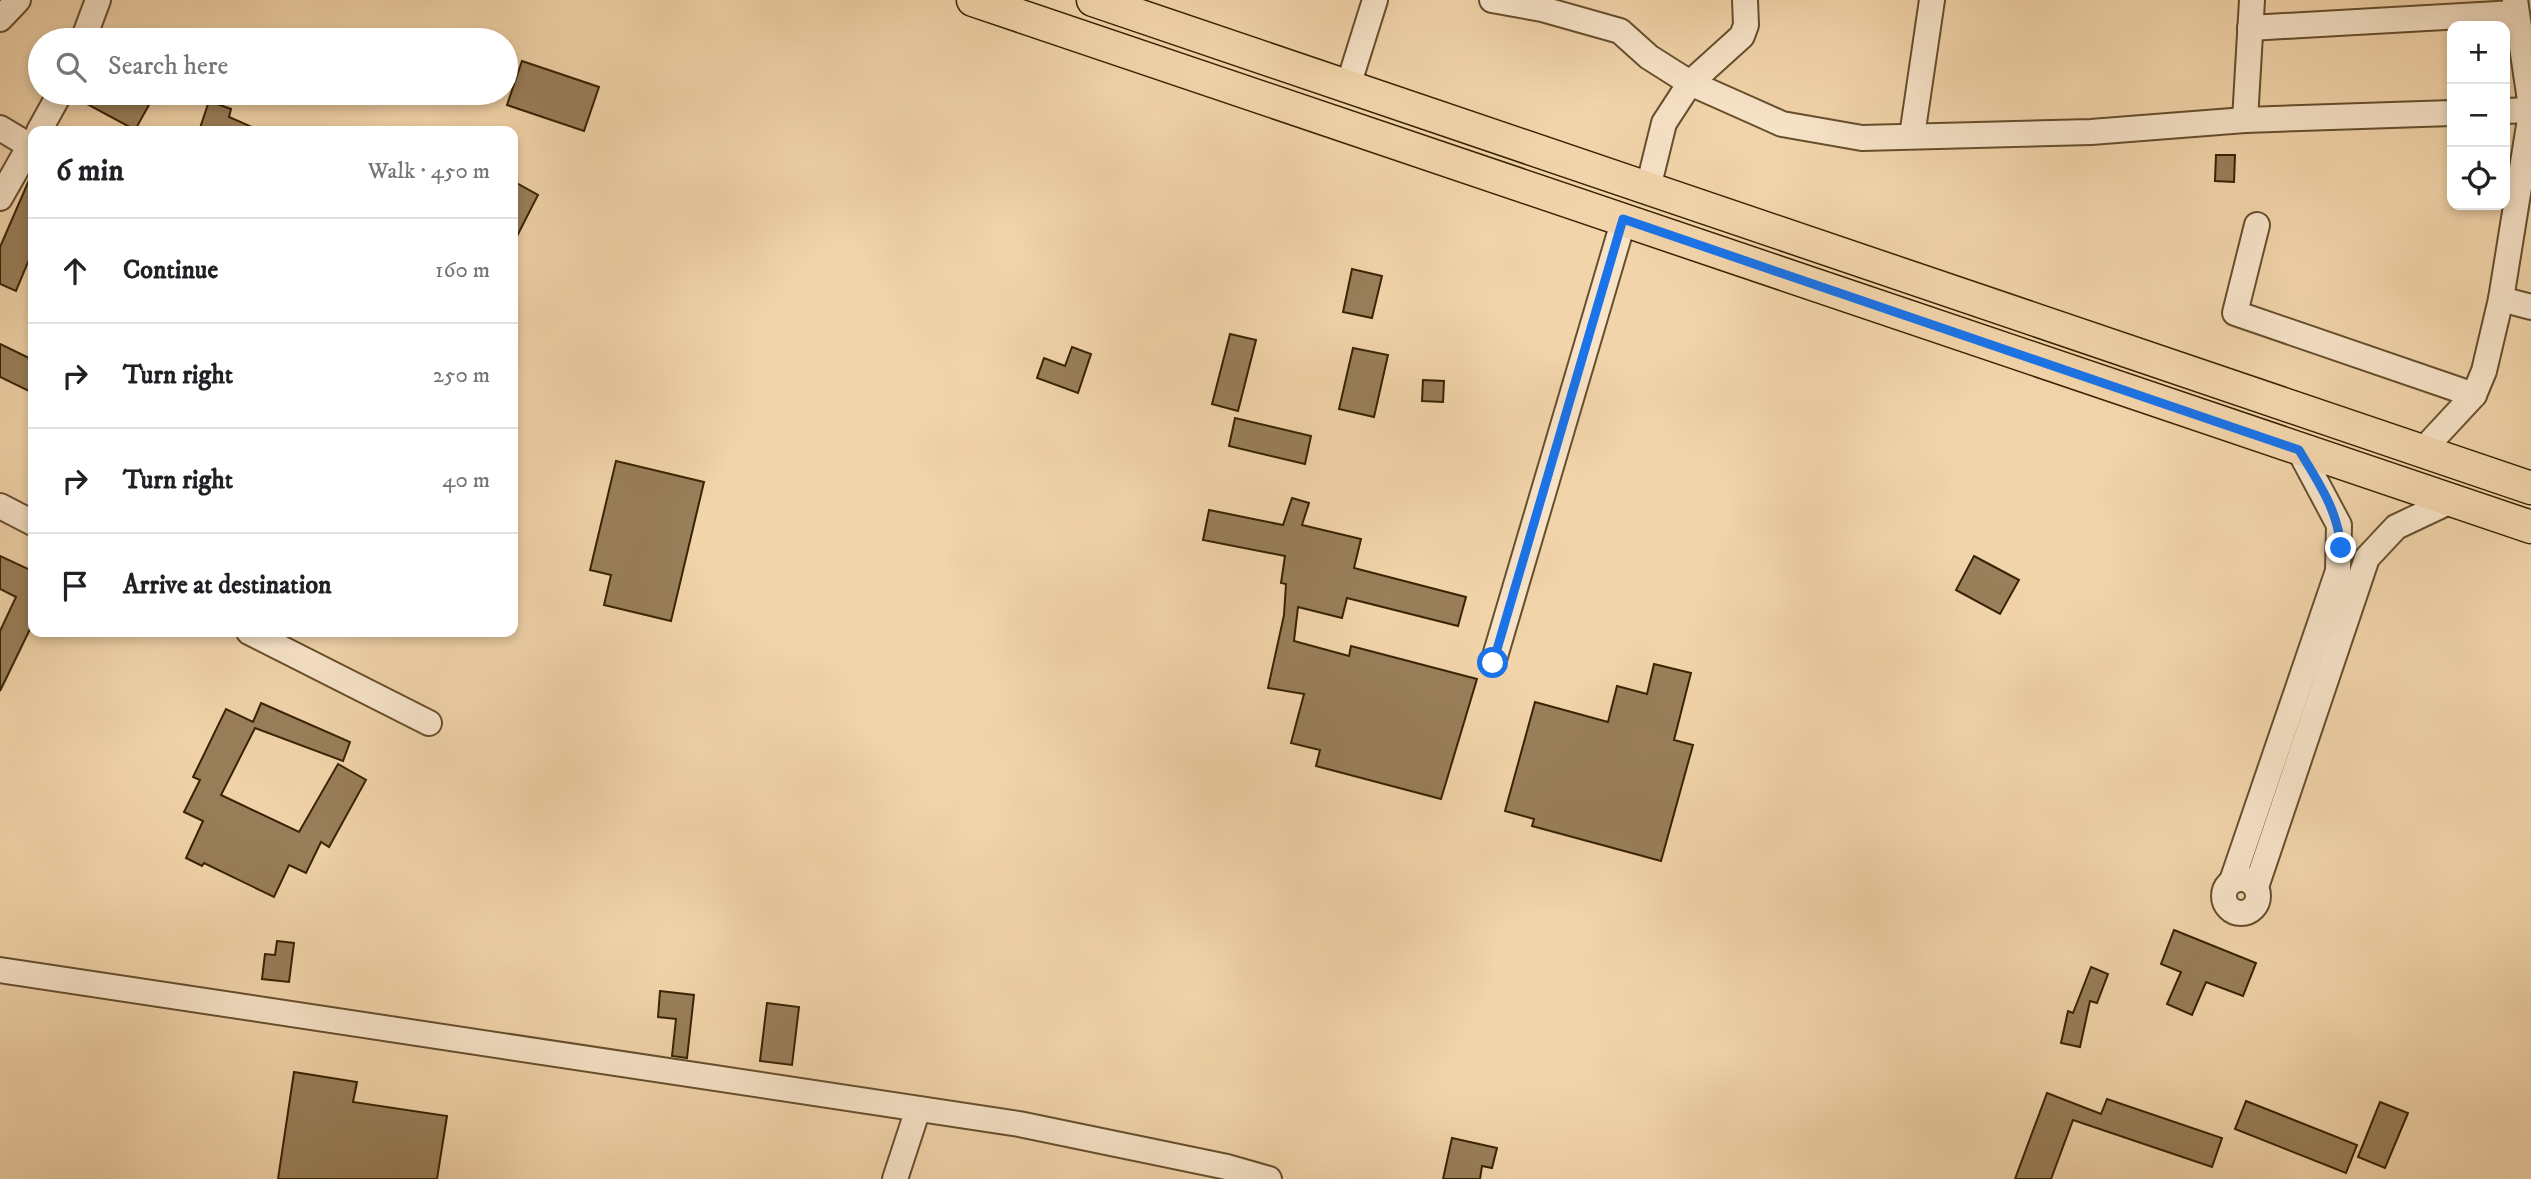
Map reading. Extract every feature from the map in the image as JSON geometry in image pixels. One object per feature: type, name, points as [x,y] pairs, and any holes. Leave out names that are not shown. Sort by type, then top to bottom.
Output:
[{"type":"main road","points":[[973,0],[2531,527]]},
{"type":"main road","points":[[1093,0],[2531,488]]},
{"type":"street","points":[[0,19],[18,0]]},
{"type":"street","points":[[88,28],[98,0]]},
{"type":"street","points":[[1348,86],[1375,0]]},
{"type":"street","points":[[1492,0],[1542,9],[1620,31],[1649,57],[1690,83],[1782,124],[1861,138],[2091,132],[2245,120],[2447,113]]},
{"type":"street","points":[[1648,188],[1664,123],[1690,83],[1742,36],[1745,0]]},
{"type":"street","points":[[1912,136],[1932,0]]},
{"type":"street","points":[[2245,120],[2252,0]]},
{"type":"street","points":[[2250,27],[2515,7],[2531,110],[2501,299],[2484,371],[2474,395],[2422,451]]},
{"type":"street","points":[[41,126],[53,105]]},
{"type":"street","points":[[2510,111],[2531,110]]},
{"type":"street","points":[[0,128],[28,137]]},
{"type":"street","points":[[0,198],[28,149]]},
{"type":"street","points":[[1493,663],[1623,219]]},
{"type":"street","points":[[2257,225],[2235,313],[2474,395]]},
{"type":"street","points":[[2501,299],[2531,307]]},
{"type":"street","points":[[2299,450],[2339,525],[2338,571],[2244,884],[2367,558],[2396,527],[2451,500]]},
{"type":"street","points":[[0,506],[28,520]]},
{"type":"street","points":[[259,637],[429,723]]},
{"type":"street","points":[[0,970],[1032,1127],[1269,1179]]},
{"type":"street","points":[[895,1179],[918,1109]]},
{"type":"building","points":[[522,61],[599,87],[584,131],[507,105],[518,105],[518,73]]},
{"type":"building","points":[[89,105],[149,105],[137,126],[128,126]]},
{"type":"building","points":[[208,105],[220,105],[231,109],[229,117],[250,126],[201,126]]},
{"type":"building","points":[[2216,155],[2235,155],[2234,182],[2215,181]]},
{"type":"building","points":[[28,183],[28,262],[16,291],[0,284],[0,247]]},
{"type":"building","points":[[518,184],[538,195],[518,234]]},
{"type":"building","points":[[1352,269],[1382,276],[1372,318],[1343,312]]},
{"type":"building","points":[[1230,334],[1256,340],[1238,411],[1212,404]]},
{"type":"building","points":[[0,344],[28,358],[28,391],[0,377]]},
{"type":"building","points":[[1072,347],[1091,354],[1078,393],[1037,378],[1044,358],[1065,366]]},
{"type":"building","points":[[1353,348],[1388,355],[1374,417],[1339,409]]},
{"type":"building","points":[[1423,380],[1444,381],[1443,402],[1422,401]]},
{"type":"building","points":[[1235,418],[1311,436],[1305,464],[1229,446]]},
{"type":"building","points":[[616,461],[704,482],[671,621],[604,605],[611,575],[590,570]]},
{"type":"building","points":[[1292,498],[1309,503],[1302,525],[1361,539],[1354,568],[1466,597],[1458,626],[1347,598],[1342,618],[1298,607],[1294,641],[1349,656],[1351,646],[1477,679],[1441,799],[1316,766],[1320,750],[1291,743],[1304,694],[1268,688],[1284,615],[1286,584],[1281,583],[1285,556],[1203,540],[1209,510],[1283,525]]},
{"type":"building","points":[[0,556],[28,569],[28,633],[0,691],[0,631],[16,597],[0,589]]},
{"type":"building","points":[[1974,556],[2019,580],[2000,614],[1956,590]]},
{"type":"building","points":[[1654,664],[1691,673],[1674,740],[1693,745],[1661,861],[1532,826],[1534,819],[1505,811],[1535,702],[1608,722],[1617,686],[1647,694]]},
{"type":"building","points":[[261,703],[350,742],[343,761],[255,728],[221,795],[299,832],[338,764],[366,780],[329,847],[321,842],[306,873],[289,865],[274,897],[204,863],[202,866],[186,858],[203,821],[184,812],[200,780],[193,777],[226,709],[253,722]]},
{"type":"building","points":[[2174,930],[2256,963],[2243,996],[2206,982],[2192,1015],[2167,1004],[2181,972],[2161,964]]},
{"type":"building","points":[[277,941],[294,943],[289,982],[262,979],[265,954],[275,955]]},
{"type":"building","points":[[2091,967],[2108,974],[2097,1003],[2090,1001],[2080,1047],[2061,1043],[2068,1011],[2073,1013]]},
{"type":"building","points":[[660,991],[694,995],[687,1058],[672,1056],[676,1019],[658,1017]]},
{"type":"building","points":[[767,1003],[799,1007],[792,1065],[760,1061]]},
{"type":"building","points":[[294,1072],[357,1082],[353,1102],[447,1116],[437,1179],[278,1179]]},
{"type":"building","points":[[2047,1093],[2101,1114],[2107,1099],[2222,1138],[2212,1167],[2073,1120],[2051,1179],[2015,1179]]},
{"type":"building","points":[[2246,1101],[2357,1145],[2346,1173],[2235,1129]]},
{"type":"building","points":[[2380,1102],[2408,1113],[2385,1168],[2358,1157]]},
{"type":"building","points":[[1452,1138],[1497,1148],[1492,1168],[1482,1166],[1480,1179],[1443,1179]]},
{"type":"route","points":[[1493,663],[1623,219],[2299,450],[2331,504],[2339,525],[2341,548]]}]
